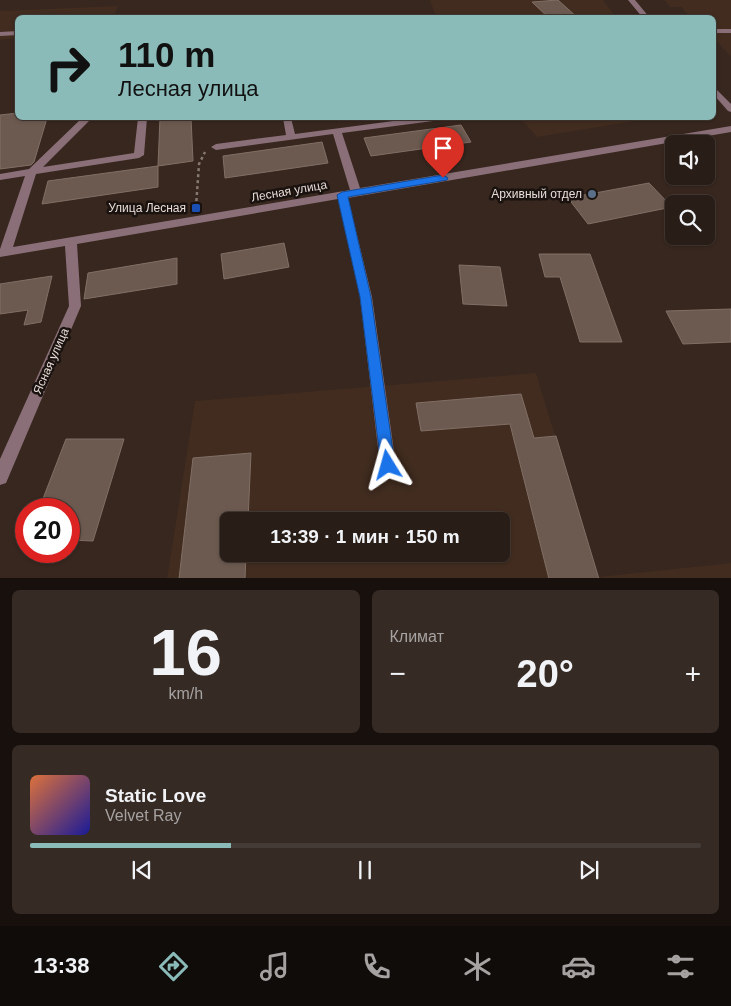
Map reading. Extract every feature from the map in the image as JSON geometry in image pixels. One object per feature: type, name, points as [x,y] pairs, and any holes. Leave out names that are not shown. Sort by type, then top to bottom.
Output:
[{"type":"street","points":[[631,0],[644,15]]},
{"type":"street","points":[[716,31],[731,31]]},
{"type":"street","points":[[0,34],[15,33]]},
{"type":"street","points":[[716,92],[731,109]]},
{"type":"street","points":[[3,253],[32,172],[84,120]]},
{"type":"street","points":[[0,177],[139,155],[142,120]]},
{"type":"street","points":[[287,120],[291,136]]},
{"type":"street","points":[[216,147],[417,120]]},
{"type":"street","name":"Лесная улица","points":[[3,253],[731,129]]},
{"type":"street","points":[[336,130],[366,297],[388,465]]},
{"type":"street","name":"Ясная улица","points":[[0,477],[75,306],[71,241]]},
{"type":"path","points":[[195,220],[199,164],[204,153],[216,147]]},
{"type":"shaded area","points":[[430,0],[603,0],[614,15],[435,15]]},
{"type":"shaded area","points":[[664,0],[731,0],[731,57],[716,40],[716,15],[689,15],[681,7],[670,7]]},
{"type":"shaded area","points":[[118,6],[115,15],[15,15],[15,38],[0,40],[0,11]]},
{"type":"shaded area","points":[[522,120],[642,120],[537,137]]},
{"type":"shaded area","points":[[536,373],[598,577],[731,563],[731,578],[167,578],[195,401]]},
{"type":"building","points":[[558,0],[575,15],[546,15],[532,2]]},
{"type":"building","points":[[15,113],[15,120],[46,120],[34,162],[31,165],[0,169],[0,115]]},
{"type":"building","points":[[160,120],[191,120],[193,161],[158,166]]},
{"type":"building","points":[[461,125],[471,142],[371,156],[364,138]]},
{"type":"building","points":[[322,142],[328,163],[225,178],[223,156]]},
{"type":"building","points":[[158,166],[158,187],[42,204],[48,181]]},
{"type":"building","points":[[649,183],[665,200],[665,208],[588,224],[568,198]]},
{"type":"building","points":[[284,243],[289,267],[224,279],[221,254]]},
{"type":"building","points":[[539,254],[590,254],[622,342],[580,342],[560,277],[545,277]]},
{"type":"building","points":[[177,258],[177,284],[84,299],[88,273]]},
{"type":"building","points":[[459,265],[500,267],[507,306],[463,304]]},
{"type":"building","points":[[52,276],[41,322],[24,325],[28,310],[0,314],[0,284]]},
{"type":"building","points":[[731,309],[731,342],[683,344],[666,311]]},
{"type":"building","points":[[521,394],[534,438],[556,436],[599,578],[549,578],[510,424],[421,431],[416,403]]},
{"type":"building","points":[[66,439],[124,439],[93,541],[80,540],[80,498],[43,498]]},
{"type":"building","points":[[251,453],[248,512],[220,512],[220,562],[246,562],[245,578],[179,578],[193,458]]},
{"type":"place","name":"Архивный отдел","points":[[592,194]]},
{"type":"place","name":"Улица Лесная","points":[[196,208]]},
{"type":"route","points":[[388,465],[366,297],[342,195],[443,178]]}]
